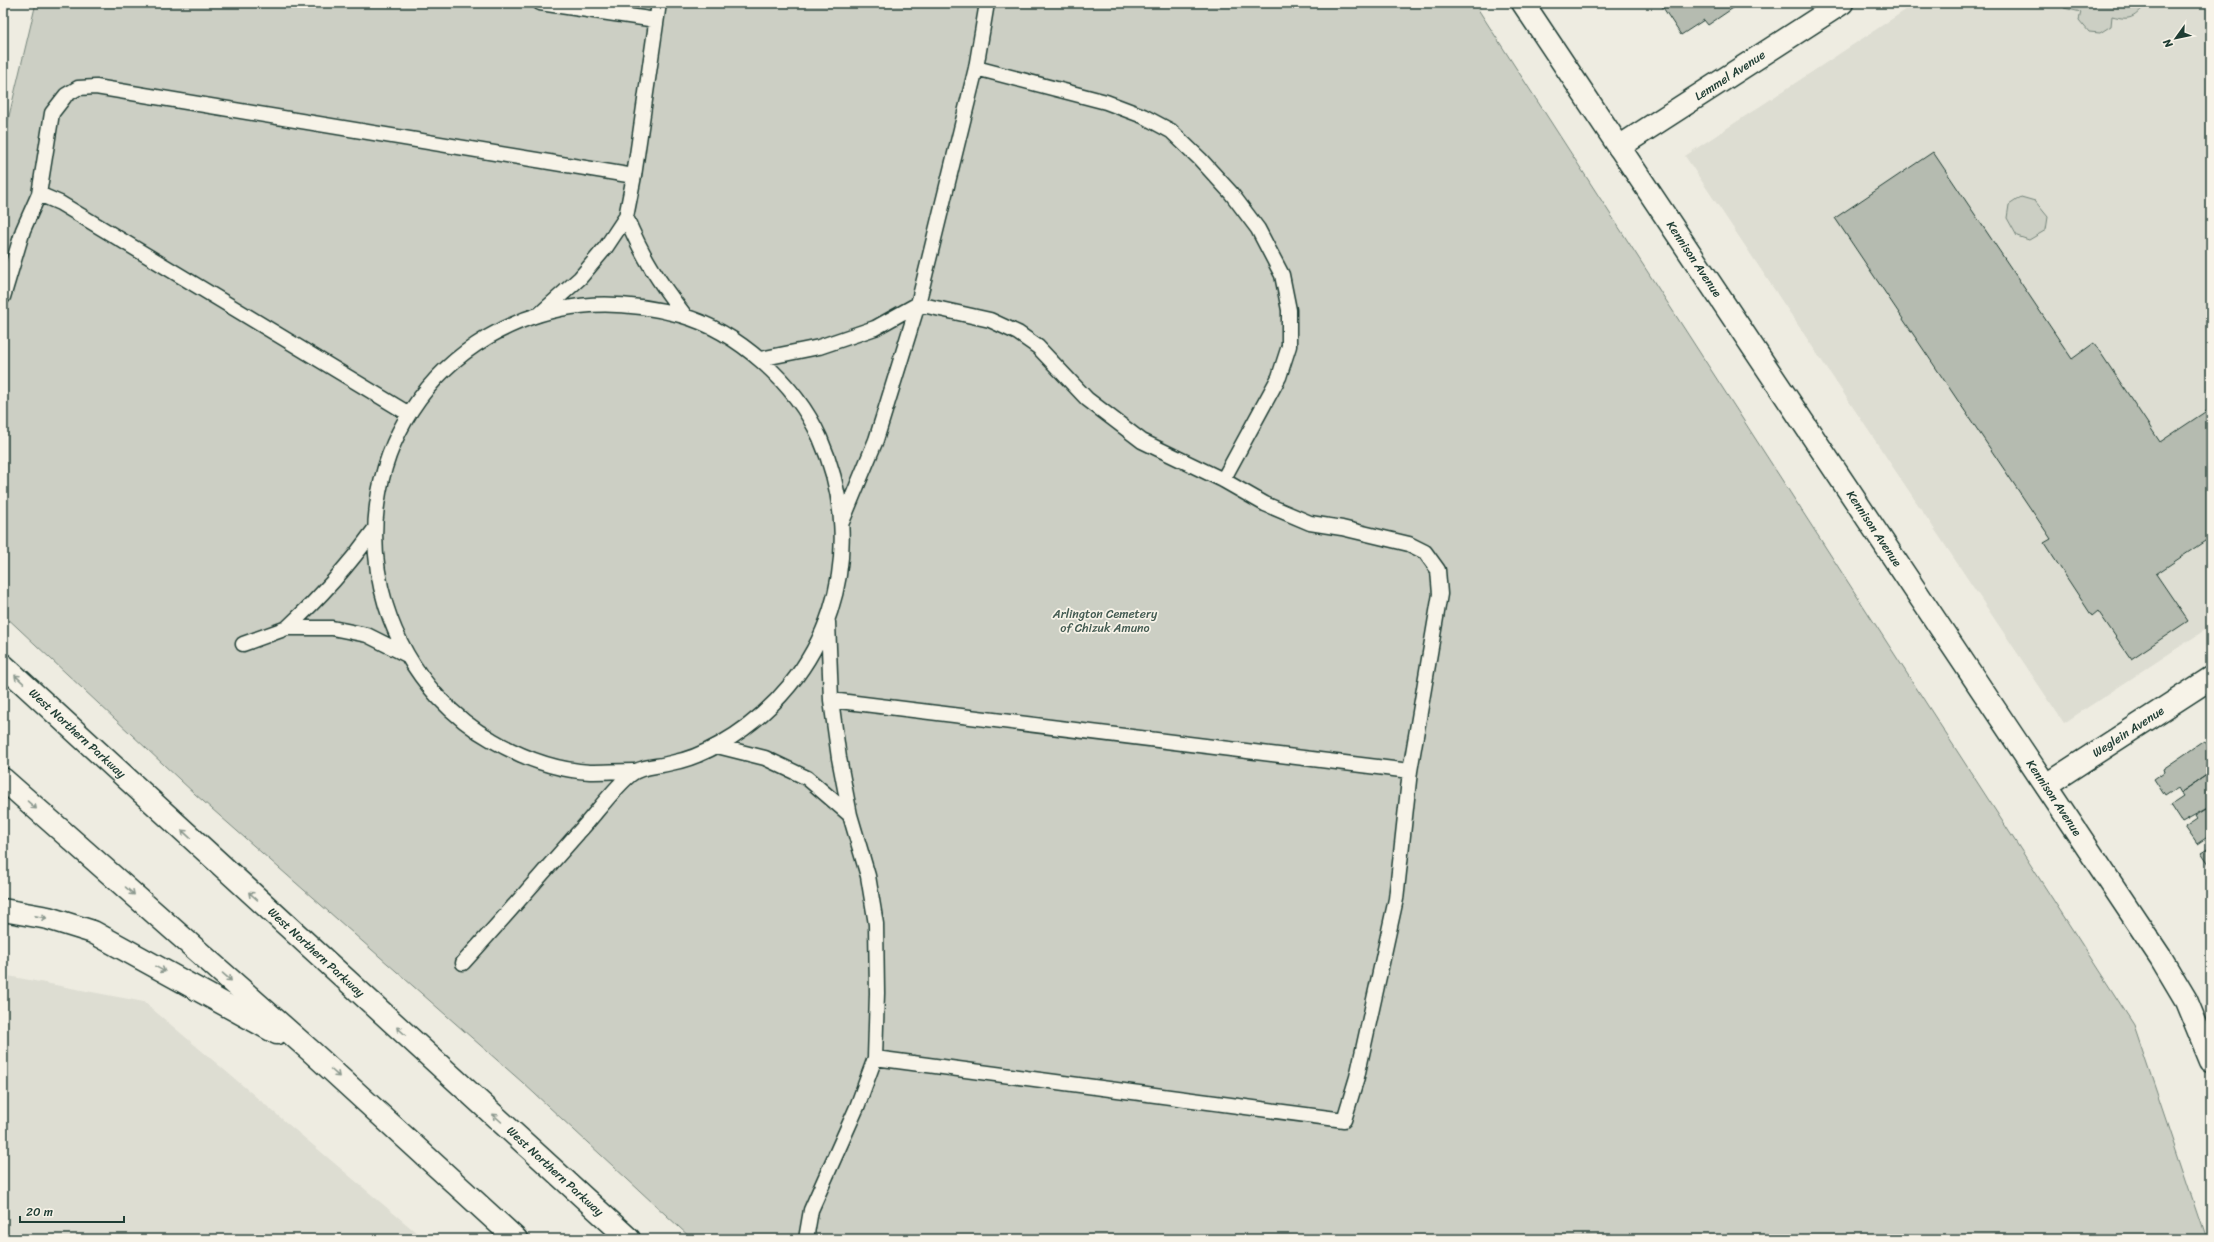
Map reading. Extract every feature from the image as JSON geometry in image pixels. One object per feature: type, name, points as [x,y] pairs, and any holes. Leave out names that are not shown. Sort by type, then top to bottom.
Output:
[{"type":"main road","name":"Kennison Avenue","points":[[1523,3],[2161,958],[2186,1000],[2211,1061]]},
{"type":"main road","name":"Lemmel Avenue","points":[[1619,147],[1842,3]]},
{"type":"main road","name":"West Northern Parkway","points":[[3,665],[629,1239]]},
{"type":"main road","name":"Weglein Avenue","points":[[2046,786],[2211,678]]},
{"type":"main road","points":[[3,779],[313,1053],[516,1239]]},
{"type":"main road","points":[[3,910],[48,918],[93,932],[313,1053]]},
{"type":"lane","points":[[540,3],[656,20]]},
{"type":"lane","points":[[541,313],[580,278],[606,248],[626,217],[634,176],[659,3]]},
{"type":"lane","points":[[842,522],[876,440],[918,304],[976,68],[987,3]]},
{"type":"lane","points":[[976,68],[1106,102],[1157,123],[1171,131],[1200,159],[1232,193],[1258,229],[1282,275],[1289,310],[1289,346],[1279,377],[1223,480]]},
{"type":"lane","points":[[3,297],[23,230],[39,194],[52,113],[66,95],[78,88],[96,87],[634,176]]},
{"type":"lane","points":[[39,194],[60,203],[409,414]]},
{"type":"lane","points":[[626,217],[640,250],[659,282],[686,317]]},
{"type":"lane","points":[[588,304],[630,305],[686,317],[729,337],[760,359],[794,395],[816,431],[830,462],[842,522],[839,579],[828,621],[800,674],[763,715],[717,746],[676,762],[634,771],[587,772],[535,760],[490,739],[451,711],[420,676],[405,654],[388,615],[378,578],[374,530],[377,504],[387,462],[409,414],[432,383],[471,348],[508,326],[541,313],[588,304]]},
{"type":"lane","points":[[760,359],[826,345],[875,328],[918,304],[990,320],[1018,333],[1038,347],[1087,399],[1142,441],[1223,480],[1265,504],[1310,522],[1409,544],[1425,552],[1438,570],[1440,594],[1410,771],[1396,899],[1358,1077],[1344,1120],[875,1058]]},
{"type":"lane","points":[[287,628],[320,598],[348,567],[374,530]]},
{"type":"lane","points":[[806,1239],[811,1210],[857,1107],[875,1058],[877,993],[876,924],[868,876],[850,816],[839,758],[831,700],[828,621]]},
{"type":"lane","points":[[243,644],[287,628],[332,628],[360,634],[405,654]]},
{"type":"lane","points":[[831,700],[1410,771]]},
{"type":"lane","points":[[717,746],[765,758],[807,778],[850,816]]},
{"type":"lane","points":[[463,963],[634,771]]},
{"type":"shaded area","points":[[1916,3],[2211,3],[2211,626],[2064,723],[1685,156]]},
{"type":"shaded area","points":[[3,975],[144,1002],[424,1239],[3,1239]]},
{"type":"green space","name":"Arlington Cemetery of Chizuk Amuno","points":[[36,3],[1474,3],[2134,1025],[2206,1239],[692,1239],[522,1082],[195,794],[3,614],[3,141]]},
{"type":"green space","points":[[2065,3],[2147,3],[2132,17],[2124,18],[2112,16],[2111,26],[2100,33],[2089,32],[2079,20],[2081,12],[2064,8]]},
{"type":"green space","points":[[2021,197],[2035,201],[2048,217],[2046,230],[2029,240],[2017,236],[2007,218],[2009,205]]},
{"type":"building","points":[[1660,3],[1739,4],[1708,25],[1704,20],[1681,35]]},
{"type":"building","points":[[1933,152],[2072,359],[2094,343],[2160,442],[2211,408],[2211,537],[2156,574],[2188,621],[2131,659],[2098,611],[2092,616],[2044,543],[2051,539],[1835,218]]},
{"type":"building","points":[[2204,741],[2211,752],[2211,772],[2180,793],[2177,788],[2165,796],[2154,779],[2164,772],[2163,769]]},
{"type":"building","points":[[2211,772],[2211,806],[2182,822],[2171,805],[2183,797],[2180,793]]},
{"type":"building","points":[[2211,806],[2211,840],[2209,836],[2197,844],[2185,827],[2197,819],[2195,816]]},
{"type":"building","points":[[2211,846],[2211,867],[2201,852]]}]
